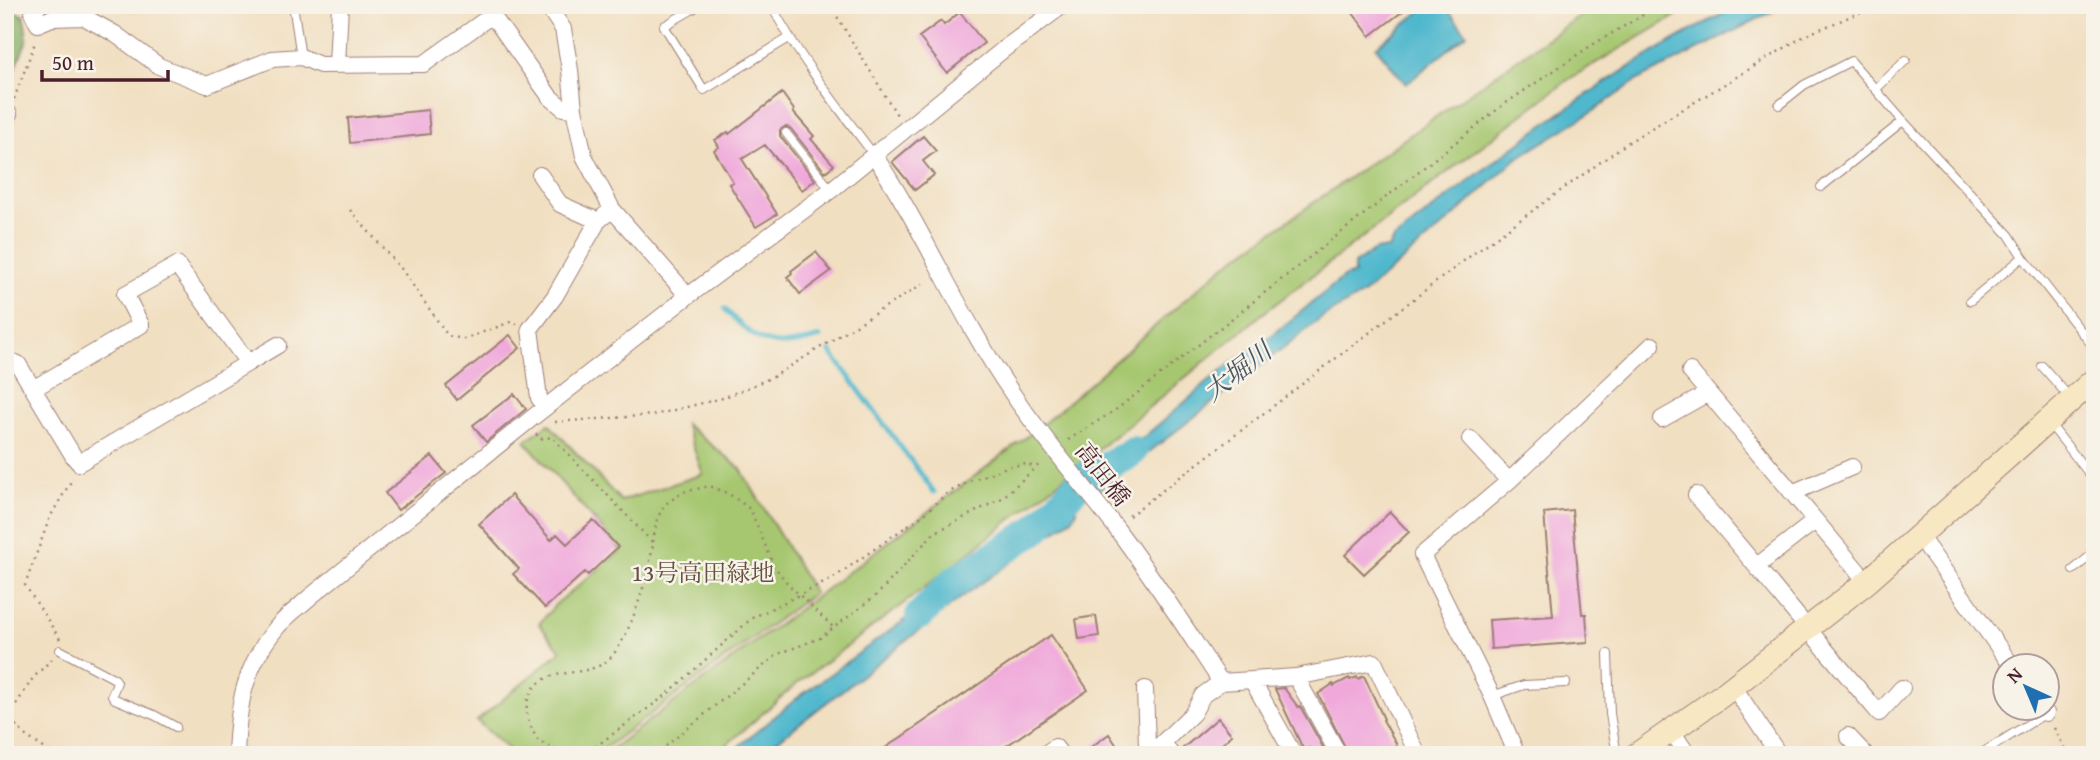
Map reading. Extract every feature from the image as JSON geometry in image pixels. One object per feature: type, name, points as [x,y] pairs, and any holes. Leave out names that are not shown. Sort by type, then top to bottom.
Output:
[{"type":"street","points":[[39,5],[33,14],[38,24],[52,18],[84,16],[115,34],[159,66],[207,85],[272,59],[301,57],[320,65],[424,64],[489,10],[550,97],[563,108],[574,109]]},
{"type":"street","points":[[337,65],[340,5]]},
{"type":"street","points":[[547,5],[563,29],[574,109],[584,156],[612,209],[688,296]]},
{"type":"street","points":[[236,755],[238,714],[244,689],[258,653],[279,625],[541,411],[688,296],[831,190],[1004,48],[1063,5]]},
{"type":"street","name":"高田橋","points":[[874,155],[1009,389],[1115,526],[1221,682]]},
{"type":"street","points":[[540,175],[560,204],[598,221]]},
{"type":"street","points":[[541,411],[530,329],[555,296],[598,221],[612,209]]},
{"type":"street","points":[[33,389],[141,325],[125,294],[177,265],[248,363]]},
{"type":"street","points":[[5,359],[18,364],[79,463],[278,345]]},
{"type":"street","points":[[1517,755],[1492,696],[1422,555],[1509,481],[1652,345]]},
{"type":"street","points":[[1690,371],[1867,582]]},
{"type":"street","points":[[1636,755],[1733,686],[1867,582],[2095,379]]},
{"type":"street","points":[[1662,419],[1708,393]]},
{"type":"street","points":[[1470,439],[1509,481]]},
{"type":"street","points":[[1792,493],[1852,467]]},
{"type":"street","points":[[1696,495],[1879,713],[1902,688]]},
{"type":"street","points":[[1757,566],[1815,521]]},
{"type":"street","points":[[1920,537],[2002,652]]},
{"type":"street","points":[[1145,689],[1147,745],[1152,753],[1193,713],[1203,695],[1221,682],[1296,677],[1374,662],[1415,754]]},
{"type":"street","points":[[1296,677],[1339,755]]},
{"type":"street","points":[[1252,680],[1294,755]]},
{"type":"street","points":[[1733,686],[1779,755]]},
{"type":"street","points":[[1671,730],[1688,755]]},
{"type":"street","points":[[1848,736],[1866,755]]},
{"type":"street","points":[[1044,755],[1055,747],[1061,755]]},
{"type":"lane","points":[[700,5],[664,26],[704,90],[789,38]]},
{"type":"lane","points":[[771,5],[812,73],[874,155]]},
{"type":"lane","points":[[294,11],[301,57]]},
{"type":"lane","points":[[1876,89],[1906,60]]},
{"type":"lane","points":[[1779,105],[1804,85],[1851,61],[2009,235],[2095,349]]},
{"type":"lane","points":[[1821,187],[1903,121]]},
{"type":"lane","points":[[786,133],[831,190]]},
{"type":"lane","points":[[1970,300],[2023,257]]},
{"type":"lane","points":[[2042,366],[2072,400]]},
{"type":"lane","points":[[2048,422],[2095,481]]},
{"type":"lane","points":[[2073,570],[2095,552]]},
{"type":"lane","points":[[60,650],[115,679],[117,682],[112,695],[115,699],[176,727]]},
{"type":"lane","points":[[1608,654],[1610,714],[1617,755]]},
{"type":"lane","points":[[1492,696],[1524,685],[1566,682]]},
{"type":"lane","points":[[1979,755],[2027,722]]},
{"type":"lane","points":[[1166,739],[1175,755]]},
{"type":"path","points":[[830,5],[906,129]]},
{"type":"path","points":[[655,755],[778,654],[820,638],[834,628],[877,595],[934,533],[1002,498],[1073,436],[1117,409],[1503,105],[1592,45],[1660,5]]},
{"type":"path","points":[[1115,526],[1478,250],[1627,143],[1807,35],[1878,5]]},
{"type":"path","points":[[7,113],[43,24]]},
{"type":"path","points":[[350,210],[403,271],[448,336],[464,339],[510,322],[530,329]]},
{"type":"path","points":[[541,411],[545,422],[654,415],[723,398],[773,377],[941,273]]},
{"type":"path","points":[[534,432],[541,439],[552,437],[653,543]]},
{"type":"path","points":[[54,755],[26,736],[8,717],[33,678],[60,650],[63,643],[25,585],[50,517],[79,463]]},
{"type":"path","points":[[584,755],[665,696],[752,618],[799,596],[855,564],[927,512],[946,494],[970,481],[1009,466],[1029,464],[1034,469]]},
{"type":"path","points":[[569,755],[538,741],[527,718],[527,699],[536,684],[545,678],[597,668],[611,658],[635,613],[651,564],[657,519],[664,505],[683,492],[710,486],[729,494],[750,509],[774,566],[799,596],[834,628]]},
{"type":"path","points":[[2050,722],[2068,755]]},
{"type":"green space","points":[[1595,5],[1694,5],[1569,79],[1261,315],[1056,484],[794,686],[715,755],[603,755],[1042,425],[1225,265]]},
{"type":"green space","points":[[5,7],[24,16],[27,40],[5,93]]},
{"type":"green space","name":"13号高田緑地","points":[[549,424],[621,501],[703,474],[685,424],[740,468],[814,593],[595,755],[515,755],[477,721],[561,651],[539,624],[556,604],[621,551],[525,441]]},
{"type":"water","points":[[1428,5],[1444,5],[1467,34],[1406,84],[1376,47]]},
{"type":"water","points":[[1741,5],[1785,5],[1636,81],[1516,159],[1441,228],[1363,294],[1323,317],[1100,490],[1085,478],[1118,459],[1226,367],[1275,333],[1345,276],[1354,274],[1354,264],[1375,250],[1389,248],[1392,241],[1517,144],[1648,55]]},
{"type":"water","points":[[1069,497],[1077,511],[1072,519],[966,594],[759,755],[728,755],[796,699],[1016,539]]},
{"type":"building","points":[[1347,5],[1411,5],[1370,36]]},
{"type":"building","points":[[960,12],[984,43],[947,73],[919,37],[941,21],[944,25]]},
{"type":"building","points":[[782,93],[793,112],[814,136],[811,139],[834,165],[825,172],[786,126],[780,130],[780,136],[815,180],[802,190],[765,145],[742,159],[777,214],[756,227],[729,184],[733,182],[714,150],[719,147],[715,140],[728,132],[729,134]]},
{"type":"building","points":[[428,110],[430,134],[350,143],[348,118]]},
{"type":"building","points":[[923,136],[936,151],[923,161],[934,175],[915,190],[892,162]]},
{"type":"building","points":[[816,252],[831,271],[800,294],[787,277]]},
{"type":"building","points":[[510,335],[520,348],[457,400],[446,386]]},
{"type":"building","points":[[514,394],[526,409],[486,442],[473,425]]},
{"type":"building","points":[[432,456],[446,473],[398,510],[385,493]]},
{"type":"building","points":[[511,495],[551,540],[557,534],[567,544],[593,520],[618,547],[588,575],[585,572],[545,608],[513,574],[519,569],[479,524]]},
{"type":"building","points":[[1572,510],[1582,614],[1586,614],[1588,642],[1491,649],[1489,620],[1553,616],[1544,513]]},
{"type":"building","points":[[1390,512],[1409,532],[1364,574],[1345,555]]},
{"type":"building","points":[[1096,616],[1099,636],[1079,639],[1076,619]]},
{"type":"building","points":[[1051,635],[1088,690],[993,755],[875,755]]},
{"type":"building","points":[[1364,676],[1397,745],[1388,750],[1391,755],[1349,755],[1318,694],[1333,684],[1334,686],[1349,678],[1358,679]]},
{"type":"building","points":[[1284,688],[1298,707],[1300,706],[1323,747],[1312,754],[1309,748],[1304,751],[1275,689]]},
{"type":"building","points":[[1218,718],[1232,735],[1210,755],[1182,755],[1181,750]]},
{"type":"building","points":[[1109,734],[1119,749],[1111,755],[1080,755]]},
{"type":"waterway","points":[[725,309],[747,330],[767,342],[790,344],[820,337]]},
{"type":"waterway","points":[[830,351],[934,492]]},
{"type":"waterway","name":"大堀川","points":[[920,615],[954,581],[1035,530],[1086,476],[1133,451]]}]
